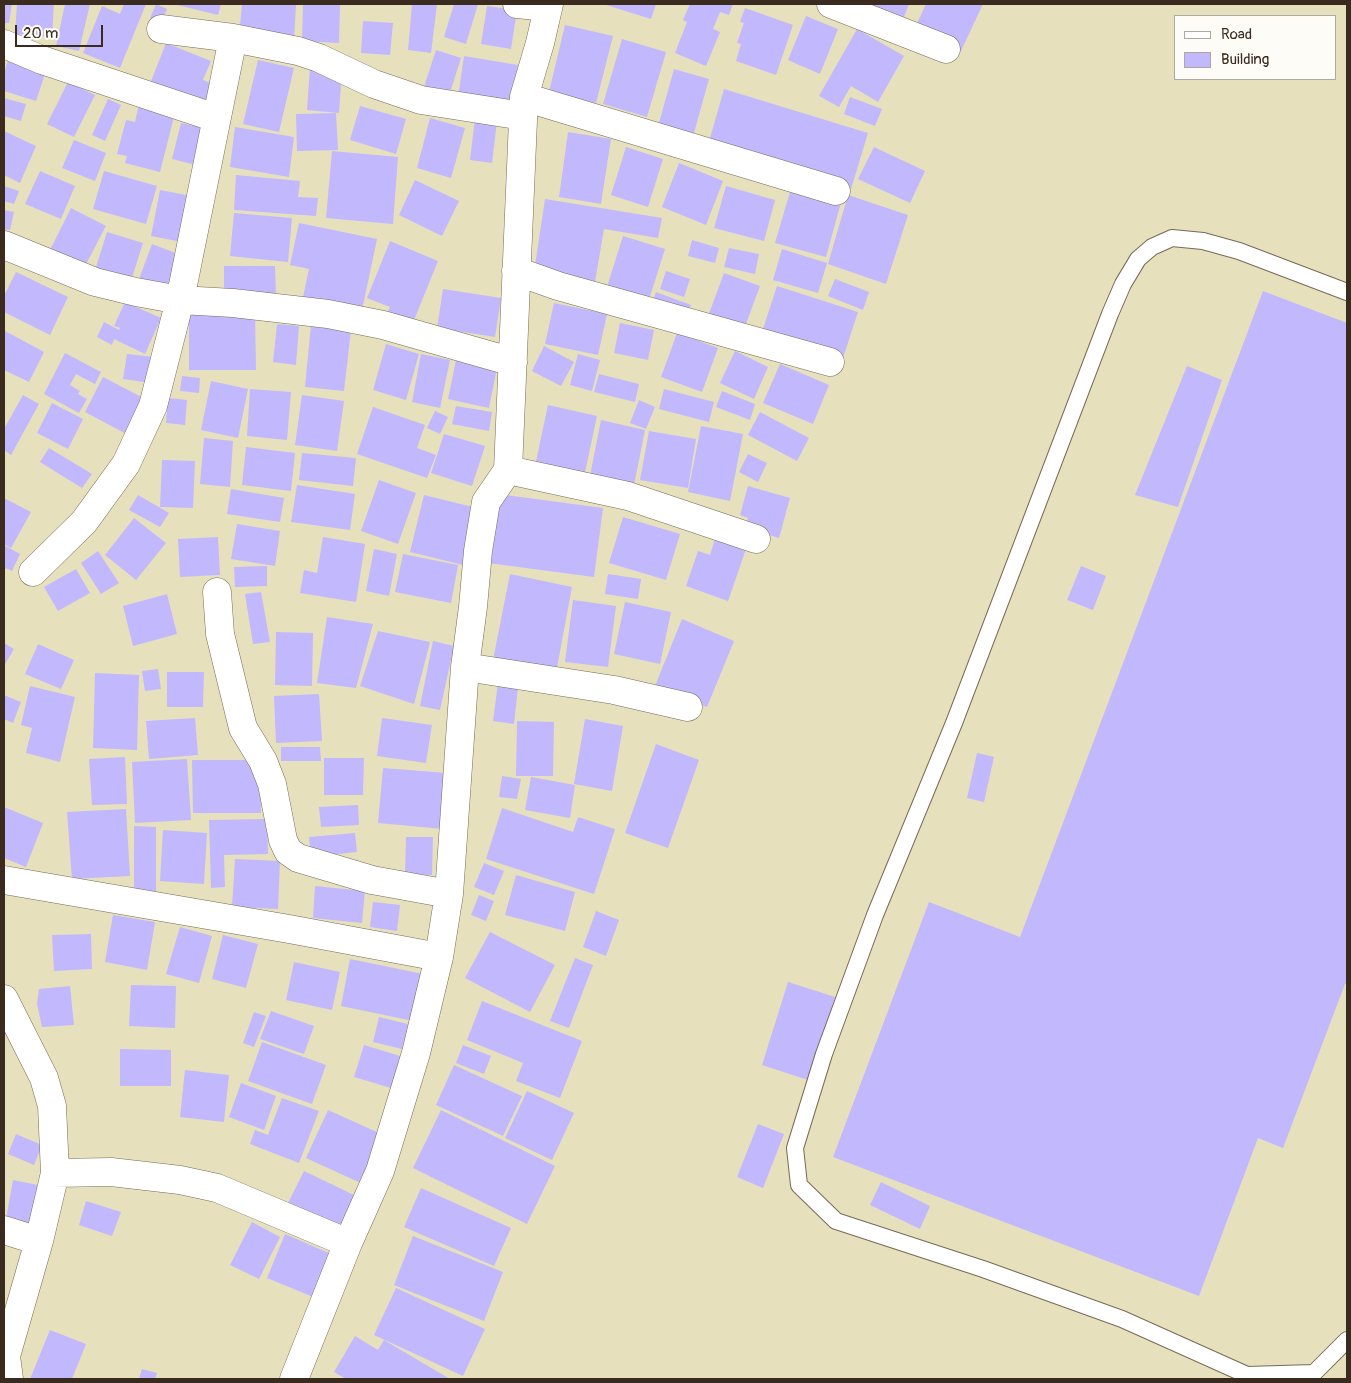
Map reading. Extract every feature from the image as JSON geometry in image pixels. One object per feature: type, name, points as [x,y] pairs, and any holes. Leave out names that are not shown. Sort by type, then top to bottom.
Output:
[{"type":"street","points":[[294,1379],[348,1242],[380,1171],[416,1053],[438,957],[449,894],[465,667],[474,607],[478,551],[486,502],[508,470],[524,106],[549,6],[517,4]]},
{"type":"street","points":[[831,4],[946,49]]},
{"type":"street","points":[[162,29],[232,38],[298,51],[320,58],[374,84],[421,100],[524,106],[836,191]]},
{"type":"street","points":[[33,572],[84,522],[126,464],[153,406],[180,300],[232,38]]},
{"type":"street","points":[[4,44],[42,60],[216,118]]},
{"type":"street","points":[[4,245],[96,282],[136,292],[180,300],[234,303],[328,314],[383,325],[514,362]]},
{"type":"street","points":[[516,271],[558,286],[830,362]]},
{"type":"street","points":[[508,470],[628,496],[756,539]]},
{"type":"street","points":[[217,592],[220,634],[243,728],[263,761],[272,784],[283,840],[288,851],[298,858],[372,880],[449,894]]},
{"type":"street","points":[[465,667],[614,690],[688,708]]},
{"type":"street","points":[[5,888],[289,929],[438,957]]},
{"type":"street","points":[[4,998],[44,1078],[52,1106],[54,1172],[38,1241],[6,1356],[9,1379]]},
{"type":"street","points":[[54,1172],[111,1172],[180,1180],[217,1188],[348,1242]]},
{"type":"street","points":[[4,1230],[38,1241]]},
{"type":"lane","points":[[1347,292],[1239,251],[1203,241],[1172,238],[1152,247],[1138,260],[1123,284],[1110,314],[958,714],[875,915],[824,1054],[795,1148],[799,1185],[836,1221],[983,1269],[1122,1319],[1247,1375],[1314,1373],[1347,1340]]},
{"type":"building","points":[[4,4],[12,4],[9,23],[4,23]]},
{"type":"building","points":[[17,4],[54,4],[52,37],[15,34]]},
{"type":"building","points":[[65,4],[90,4],[79,51],[56,46]]},
{"type":"building","points":[[124,4],[146,4],[120,68],[83,53],[102,6],[120,14]]},
{"type":"building","points":[[156,4],[167,9],[162,22],[150,18]]},
{"type":"building","points":[[173,4],[221,4],[218,15]]},
{"type":"building","points":[[242,4],[296,5],[294,40],[239,36]]},
{"type":"building","points":[[303,4],[340,4],[339,43],[302,41]]},
{"type":"building","points":[[412,4],[437,4],[431,53],[408,50]]},
{"type":"building","points":[[454,4],[478,4],[466,44],[444,37]]},
{"type":"building","points":[[603,4],[656,4],[651,19]]},
{"type":"building","points":[[690,4],[733,4],[729,15],[720,12],[713,29],[720,32],[706,66],[675,53],[687,22],[683,20]]},
{"type":"building","points":[[864,4],[909,4],[902,22]]},
{"type":"building","points":[[926,4],[983,4],[960,53],[914,30]]},
{"type":"building","points":[[487,6],[517,10],[511,49],[481,44]]},
{"type":"building","points":[[745,8],[793,25],[776,75],[736,61],[741,44],[737,43],[744,23],[740,22]]},
{"type":"building","points":[[806,16],[838,29],[820,74],[788,60]]},
{"type":"building","points":[[363,21],[393,23],[390,55],[361,53]]},
{"type":"building","points":[[565,25],[613,36],[596,103],[549,92]]},
{"type":"building","points":[[857,29],[904,56],[878,102],[851,86],[839,107],[819,96]]},
{"type":"building","points":[[622,39],[666,52],[647,117],[603,104]]},
{"type":"building","points":[[166,43],[211,61],[203,80],[213,84],[204,106],[150,84]]},
{"type":"building","points":[[436,50],[461,58],[447,102],[422,93]]},
{"type":"building","points":[[9,56],[47,68],[36,101],[4,91],[4,74]]},
{"type":"building","points":[[464,56],[518,65],[511,105],[458,97]]},
{"type":"building","points":[[258,60],[294,68],[279,132],[243,124]]},
{"type":"building","points":[[310,67],[342,70],[339,113],[307,110]]},
{"type":"building","points":[[674,69],[709,79],[692,140],[657,130]]},
{"type":"building","points":[[68,82],[95,95],[74,137],[47,124]]},
{"type":"building","points":[[724,89],[868,133],[851,189],[708,145]]},
{"type":"building","points":[[850,97],[882,109],[875,126],[844,114]]},
{"type":"building","points":[[4,98],[26,104],[21,121],[4,116]]},
{"type":"building","points":[[108,99],[121,105],[105,141],[92,135]]},
{"type":"building","points":[[139,104],[175,113],[160,172],[125,163],[127,156],[117,154],[126,120],[135,122]]},
{"type":"building","points":[[360,106],[406,119],[396,154],[350,140]]},
{"type":"building","points":[[476,110],[498,113],[492,163],[470,160]]},
{"type":"building","points":[[336,113],[338,150],[297,151],[296,114]]},
{"type":"building","points":[[430,118],[465,128],[451,178],[417,168]]},
{"type":"building","points":[[181,123],[216,131],[207,168],[172,159]]},
{"type":"building","points":[[235,127],[294,137],[289,177],[230,167]]},
{"type":"building","points":[[4,131],[36,146],[20,183],[4,175]]},
{"type":"building","points":[[568,132],[611,139],[601,204],[559,197]]},
{"type":"building","points":[[74,140],[106,153],[95,181],[62,168]]},
{"type":"building","points":[[626,147],[663,159],[648,207],[611,195]]},
{"type":"building","points":[[874,147],[925,171],[910,203],[858,179]]},
{"type":"building","points":[[332,151],[398,157],[393,224],[326,218]]},
{"type":"building","points":[[679,163],[723,181],[706,225],[662,207]]},
{"type":"building","points":[[40,171],[75,186],[61,219],[25,204]]},
{"type":"building","points":[[104,171],[157,186],[146,224],[93,209]]},
{"type":"building","points":[[236,175],[300,181],[298,197],[318,198],[316,216],[234,210]]},
{"type":"building","points":[[415,180],[459,201],[442,236],[399,215]]},
{"type":"building","points":[[792,185],[842,199],[826,257],[775,243]]},
{"type":"building","points":[[4,186],[19,191],[14,204],[4,201]]},
{"type":"building","points":[[726,186],[775,200],[764,241],[714,228]]},
{"type":"building","points":[[160,190],[196,197],[187,243],[151,236]]},
{"type":"building","points":[[848,195],[908,215],[886,284],[828,264]]},
{"type":"building","points":[[545,199],[662,218],[658,238],[604,229],[595,282],[534,272]]},
{"type":"building","points":[[71,208],[106,226],[84,268],[50,250]]},
{"type":"building","points":[[4,210],[14,212],[10,230],[4,229]]},
{"type":"building","points":[[234,213],[292,218],[288,262],[230,256]]},
{"type":"building","points":[[299,223],[377,239],[361,315],[302,302],[309,269],[290,265]]},
{"type":"building","points":[[107,232],[143,243],[131,281],[95,270]]},
{"type":"building","points":[[623,236],[665,249],[647,306],[605,293]]},
{"type":"building","points":[[692,240],[719,248],[715,263],[688,256]]},
{"type":"building","points":[[390,241],[438,261],[410,330],[385,319],[390,307],[367,298]]},
{"type":"building","points":[[152,244],[186,257],[173,292],[139,279]]},
{"type":"building","points":[[729,248],[759,254],[755,274],[724,267]]},
{"type":"building","points":[[782,249],[827,263],[818,293],[773,280]]},
{"type":"building","points":[[224,266],[275,266],[276,298],[224,298]]},
{"type":"building","points":[[666,271],[690,279],[684,297],[660,289]]},
{"type":"building","points":[[16,272],[68,297],[50,335],[4,312],[4,296]]},
{"type":"building","points":[[724,273],[760,286],[743,332],[707,319]]},
{"type":"building","points":[[835,279],[869,292],[863,310],[828,296]]},
{"type":"building","points":[[777,286],[858,312],[842,361],[761,335]]},
{"type":"building","points":[[443,289],[501,298],[495,337],[437,328]]},
{"type":"building","points":[[1263,291],[1347,323],[1347,984],[1345,984],[1283,1148],[1258,1138],[1199,1296],[833,1157],[929,902],[1020,937]]},
{"type":"building","points":[[656,292],[691,305],[686,319],[651,306]]},
{"type":"building","points":[[125,302],[161,318],[145,354],[114,339],[112,345],[97,337],[104,322],[119,330],[120,328],[114,326]]},
{"type":"building","points":[[554,303],[607,314],[598,355],[545,344]]},
{"type":"building","points":[[189,313],[255,313],[256,370],[189,370]]},
{"type":"building","points":[[620,323],[654,330],[648,360],[614,353]]},
{"type":"building","points":[[277,324],[299,326],[296,365],[273,362]]},
{"type":"building","points":[[311,325],[351,330],[344,391],[305,387]]},
{"type":"building","points":[[5,331],[44,352],[29,382],[4,370]]},
{"type":"building","points":[[677,333],[718,348],[702,392],[661,377]]},
{"type":"building","points":[[386,344],[419,354],[406,400],[373,390]]},
{"type":"building","points":[[544,346],[574,362],[561,386],[532,371]]},
{"type":"building","points":[[735,351],[768,367],[754,399],[720,383]]},
{"type":"building","points":[[65,353],[101,372],[95,384],[76,374],[70,385],[80,391],[78,394],[87,399],[79,413],[44,394]]},
{"type":"building","points":[[127,354],[154,357],[151,383],[123,379]]},
{"type":"building","points":[[421,354],[450,360],[440,408],[412,402]]},
{"type":"building","points":[[578,354],[600,360],[592,391],[570,385]]},
{"type":"building","points":[[456,360],[497,368],[489,408],[448,399]]},
{"type":"building","points":[[780,364],[829,385],[813,424],[763,403]]},
{"type":"building","points":[[1187,366],[1222,380],[1178,507],[1135,495]]},
{"type":"building","points":[[599,374],[639,384],[635,402],[594,392]]},
{"type":"building","points":[[182,376],[200,378],[199,393],[180,391]]},
{"type":"building","points":[[103,377],[153,403],[134,438],[85,412]]},
{"type":"building","points":[[211,381],[248,389],[238,438],[201,430]]},
{"type":"building","points":[[250,389],[291,392],[287,440],[247,436]]},
{"type":"building","points":[[664,389],[714,402],[709,422],[659,409]]},
{"type":"building","points":[[722,391],[755,404],[750,420],[716,407]]},
{"type":"building","points":[[23,395],[39,404],[11,455],[4,450],[4,429]]},
{"type":"building","points":[[302,395],[344,401],[337,451],[295,445]]},
{"type":"building","points":[[168,398],[187,400],[185,425],[166,423]]},
{"type":"building","points":[[639,400],[655,407],[646,429],[630,423]]},
{"type":"building","points":[[52,403],[83,419],[68,449],[37,433]]},
{"type":"building","points":[[548,405],[597,416],[584,477],[535,466]]},
{"type":"building","points":[[456,406],[492,412],[489,431],[452,424]]},
{"type":"building","points":[[373,407],[425,425],[417,448],[436,455],[427,478],[357,454]]},
{"type":"building","points":[[435,411],[448,417],[440,434],[427,428]]},
{"type":"building","points":[[760,412],[809,438],[797,461],[748,435]]},
{"type":"building","points":[[601,420],[645,430],[634,485],[590,476]]},
{"type":"building","points":[[701,426],[743,434],[730,501],[688,492]]},
{"type":"building","points":[[649,431],[696,439],[688,488],[640,480]]},
{"type":"building","points":[[444,434],[485,446],[472,486],[431,473]]},
{"type":"building","points":[[204,438],[233,441],[230,487],[200,484]]},
{"type":"building","points":[[246,447],[295,453],[291,491],[242,485]]},
{"type":"building","points":[[49,448],[92,474],[82,488],[40,462]]},
{"type":"building","points":[[302,453],[356,458],[353,486],[299,480]]},
{"type":"building","points":[[748,454],[767,463],[758,482],[739,472]]},
{"type":"building","points":[[162,460],[195,461],[193,508],[160,507]]},
{"type":"building","points":[[379,480],[416,493],[398,544],[361,531]]},
{"type":"building","points":[[297,485],[355,494],[350,530],[291,522]]},
{"type":"building","points":[[748,486],[790,498],[779,538],[745,528],[748,518],[740,515]]},
{"type":"building","points":[[231,489],[284,498],[280,522],[227,514]]},
{"type":"building","points":[[498,494],[603,508],[594,577],[488,563]]},
{"type":"building","points":[[138,495],[169,513],[160,527],[129,510]]},
{"type":"building","points":[[424,495],[477,508],[463,565],[410,552]]},
{"type":"building","points":[[4,498],[31,512],[11,548],[4,544]]},
{"type":"building","points":[[623,517],[680,534],[666,580],[609,563]]},
{"type":"building","points":[[134,518],[166,543],[136,580],[105,555]]},
{"type":"building","points":[[237,524],[280,531],[275,566],[231,559]]},
{"type":"building","points":[[218,537],[220,575],[180,577],[178,539]]},
{"type":"building","points":[[323,537],[365,544],[356,602],[300,593],[304,570],[317,573]]},
{"type":"building","points":[[715,539],[746,549],[728,601],[686,586],[698,551],[710,555]]},
{"type":"building","points":[[4,545],[20,554],[12,571],[6,568],[4,571]]},
{"type":"building","points":[[374,549],[397,554],[389,596],[366,591]]},
{"type":"building","points":[[98,551],[119,583],[101,594],[81,563]]},
{"type":"building","points":[[403,554],[458,565],[451,603],[395,592]]},
{"type":"building","points":[[267,566],[267,586],[235,587],[234,567]]},
{"type":"building","points":[[1081,566],[1106,576],[1093,610],[1067,600]]},
{"type":"building","points":[[76,569],[90,593],[58,611],[44,587]]},
{"type":"building","points":[[510,574],[572,587],[556,673],[493,660]]},
{"type":"building","points":[[608,574],[641,579],[638,599],[605,594]]},
{"type":"building","points":[[261,592],[270,642],[253,644],[245,594]]},
{"type":"building","points":[[167,594],[177,634],[133,646],[123,606]]},
{"type":"building","points":[[573,600],[616,606],[608,667],[565,662]]},
{"type":"building","points":[[625,602],[671,612],[660,664],[614,654]]},
{"type":"building","points":[[327,617],[373,624],[356,688],[317,683]]},
{"type":"building","points":[[682,619],[734,641],[707,707],[655,686]]},
{"type":"building","points":[[378,631],[430,642],[414,704],[360,686]]},
{"type":"building","points":[[276,632],[313,633],[312,686],[275,685]]},
{"type":"building","points":[[433,641],[454,646],[440,710],[420,706]]},
{"type":"building","points":[[4,643],[14,649],[4,666]]},
{"type":"building","points":[[38,644],[74,660],[61,689],[25,674]]},
{"type":"building","points":[[158,669],[161,689],[145,691],[142,671]]},
{"type":"building","points":[[167,672],[204,672],[203,707],[167,707]]},
{"type":"building","points":[[95,673],[139,675],[137,750],[93,748]]},
{"type":"building","points":[[499,676],[519,678],[514,724],[493,721]]},
{"type":"building","points":[[30,686],[75,697],[60,762],[26,753],[32,728],[21,725]]},
{"type":"building","points":[[319,694],[322,741],[276,743],[274,696]]},
{"type":"building","points":[[4,695],[21,702],[13,723],[4,719]]},
{"type":"building","points":[[195,718],[198,755],[149,759],[146,721]]},
{"type":"building","points":[[382,718],[432,725],[426,763],[377,756]]},
{"type":"building","points":[[585,719],[623,726],[612,791],[574,784]]},
{"type":"building","points":[[517,721],[554,722],[553,776],[516,776]]},
{"type":"building","points":[[656,744],[699,760],[668,848],[625,833]]},
{"type":"building","points":[[281,747],[320,747],[321,761],[281,761]]},
{"type":"building","points":[[977,753],[994,757],[984,802],[967,798]]},
{"type":"building","points":[[125,757],[127,804],[92,805],[89,759]]},
{"type":"building","points":[[324,758],[364,758],[363,795],[324,795]]},
{"type":"building","points":[[187,759],[191,820],[135,823],[132,762]]},
{"type":"building","points":[[192,760],[260,760],[261,813],[193,813]]},
{"type":"building","points":[[383,768],[447,773],[443,829],[378,823]]},
{"type":"building","points":[[502,776],[521,779],[517,799],[499,797]]},
{"type":"building","points":[[531,777],[575,785],[570,818],[525,810]]},
{"type":"building","points":[[358,805],[359,825],[321,827],[319,807]]},
{"type":"building","points":[[4,807],[43,823],[26,867],[4,858]]},
{"type":"building","points":[[502,808],[573,832],[578,817],[615,829],[594,894],[486,859]]},
{"type":"building","points":[[126,809],[130,876],[72,879],[67,812]]},
{"type":"building","points":[[267,819],[268,854],[224,855],[225,887],[211,888],[209,820]]},
{"type":"building","points":[[134,826],[156,827],[156,895],[134,895]]},
{"type":"building","points":[[163,830],[207,833],[204,884],[160,881]]},
{"type":"building","points":[[355,833],[357,852],[311,857],[309,837]]},
{"type":"building","points":[[406,837],[433,837],[432,875],[405,874]]},
{"type":"building","points":[[235,859],[280,861],[278,909],[232,907]]},
{"type":"building","points":[[484,863],[504,871],[494,895],[474,887]]},
{"type":"building","points":[[516,875],[575,892],[565,931],[505,915]]},
{"type":"building","points":[[315,886],[365,891],[362,923],[313,918]]},
{"type":"building","points":[[479,895],[494,901],[486,921],[471,915]]},
{"type":"building","points":[[373,902],[400,905],[397,931],[370,927]]},
{"type":"building","points":[[596,911],[619,920],[606,956],[583,947]]},
{"type":"building","points":[[113,915],[155,922],[147,970],[105,962]]},
{"type":"building","points":[[180,927],[212,936],[199,983],[166,974]]},
{"type":"building","points":[[490,932],[555,965],[530,1012],[465,978]]},
{"type":"building","points":[[91,934],[92,969],[54,971],[52,935]]},
{"type":"building","points":[[223,935],[258,944],[246,988],[212,979]]},
{"type":"building","points":[[575,958],[593,965],[569,1028],[550,1021]]},
{"type":"building","points":[[350,959],[428,975],[418,1022],[341,1006]]},
{"type":"building","points":[[294,962],[340,972],[332,1010],[286,1000]]},
{"type":"building","points":[[788,982],[835,997],[808,1080],[762,1065]]},
{"type":"building","points":[[131,985],[176,986],[175,1028],[129,1026]]},
{"type":"building","points":[[70,986],[74,1025],[42,1027],[37,1004],[39,989]]},
{"type":"building","points":[[482,1001],[582,1041],[560,1098],[516,1081],[523,1063],[467,1040]]},
{"type":"building","points":[[271,1011],[314,1026],[304,1054],[260,1039]]},
{"type":"building","points":[[254,1012],[266,1016],[254,1047],[243,1043]]},
{"type":"building","points":[[379,1017],[408,1024],[402,1049],[373,1042]]},
{"type":"building","points":[[262,1042],[326,1065],[312,1104],[248,1081]]},
{"type":"building","points":[[364,1045],[410,1059],[401,1091],[354,1077]]},
{"type":"building","points":[[463,1045],[491,1056],[484,1074],[456,1063]]},
{"type":"building","points":[[120,1049],[171,1050],[171,1086],[120,1086]]},
{"type":"building","points":[[454,1065],[522,1096],[503,1136],[436,1105]]},
{"type":"building","points":[[185,1070],[229,1075],[224,1122],[180,1117]]},
{"type":"building","points":[[241,1083],[276,1096],[264,1130],[229,1117]]},
{"type":"building","points":[[527,1091],[574,1113],[552,1160],[505,1138]]},
{"type":"building","points":[[282,1098],[319,1111],[299,1163],[250,1144],[255,1130],[268,1135]]},
{"type":"building","points":[[328,1110],[388,1137],[365,1185],[306,1158]]},
{"type":"building","points":[[441,1110],[555,1166],[527,1224],[413,1168]]},
{"type":"building","points":[[758,1124],[784,1134],[763,1188],[737,1177]]},
{"type":"building","points":[[16,1134],[42,1145],[34,1165],[8,1154]]},
{"type":"building","points":[[304,1171],[356,1196],[338,1234],[285,1209]]},
{"type":"building","points":[[13,1180],[43,1186],[36,1224],[6,1219]]},
{"type":"building","points":[[881,1182],[930,1206],[920,1229],[870,1205]]},
{"type":"building","points":[[421,1188],[511,1228],[494,1266],[404,1227]]},
{"type":"building","points":[[86,1201],[121,1212],[112,1236],[79,1225]]},
{"type":"building","points":[[252,1222],[280,1237],[259,1279],[230,1265]]},
{"type":"building","points":[[285,1234],[331,1254],[313,1297],[267,1278]]},
{"type":"building","points":[[413,1236],[503,1272],[484,1321],[394,1285]]},
{"type":"building","points":[[396,1288],[485,1329],[463,1376],[374,1335]]},
{"type":"building","points":[[50,1330],[86,1344],[72,1379],[30,1379]]},
{"type":"building","points":[[355,1336],[378,1350],[384,1340],[450,1379],[346,1379],[334,1372]]},
{"type":"building","points":[[142,1369],[157,1373],[155,1379],[139,1379]]}]
